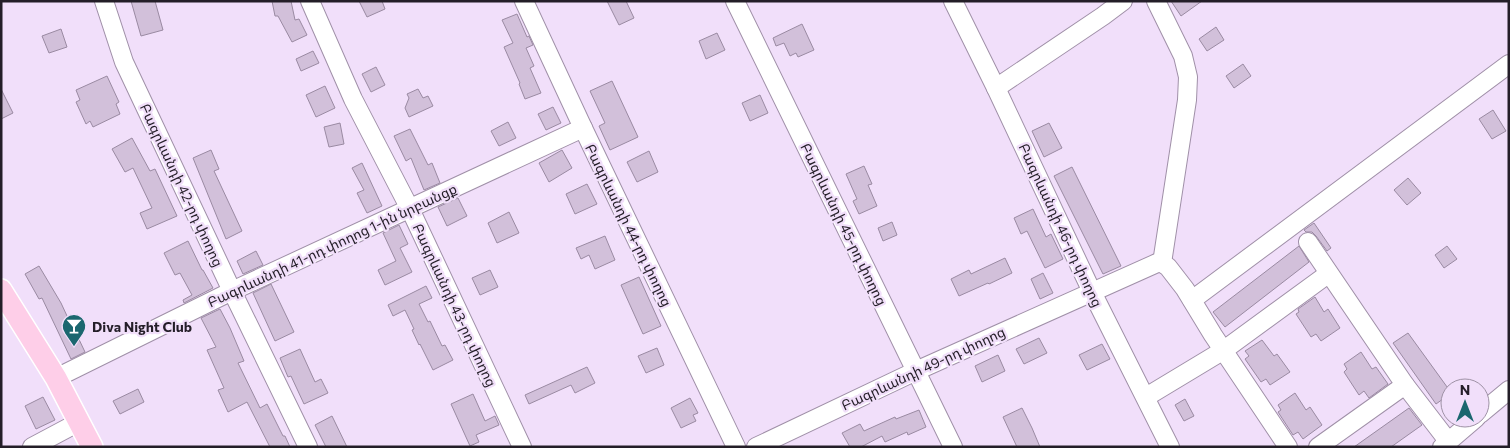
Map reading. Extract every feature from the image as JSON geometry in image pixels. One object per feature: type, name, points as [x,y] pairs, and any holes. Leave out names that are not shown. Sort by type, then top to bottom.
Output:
[{"type":"main road","points":[[1,290],[56,378],[92,447]]},
{"type":"street","name":"Բագրևանդի 42-րդ փողոց","points":[[104,1],[124,62],[308,447]]},
{"type":"street","name":"Բագրևանդի 43-րդ փողոց","points":[[310,1],[353,99],[410,209],[522,447]]},
{"type":"street","name":"Բագրևանդի 44-րդ փողոց","points":[[524,1],[582,128],[736,447]]},
{"type":"street","name":"Բագրևանդի 45-րդ փողոց","points":[[734,1],[953,447]]},
{"type":"street","name":"Բագրևանդի 46-րդ փողոց","points":[[953,1],[1092,292],[1170,447]]},
{"type":"street","points":[[996,88],[1123,1]]},
{"type":"street","points":[[1156,1],[1183,56],[1188,77],[1187,100],[1162,263],[1168,267],[1192,300],[1254,398],[1288,447]]},
{"type":"street","points":[[1192,300],[1509,64]]},
{"type":"street","name":"Բագրևանդի 41-րդ փողոց 1-ին նրբանցք","points":[[56,378],[232,291],[582,128]]},
{"type":"street","points":[[1308,242],[1445,444],[1464,428]]},
{"type":"street","name":"Բագրևանդի 49-րդ փողոց","points":[[756,447],[916,370],[1151,265],[1162,263]]},
{"type":"street","points":[[1146,397],[1224,350],[1328,274]]},
{"type":"street","points":[[1318,447],[1405,385]]},
{"type":"street","points":[[1490,406],[1509,390]]},
{"type":"street","points":[[32,447],[79,422]]},
{"type":"building","points":[[131,1],[155,1],[163,30],[141,36]]},
{"type":"building","points":[[272,1],[291,1],[295,20],[299,19],[307,35],[292,42],[278,16],[275,16]]},
{"type":"building","points":[[359,1],[382,1],[385,9],[367,17]]},
{"type":"building","points":[[607,1],[626,1],[634,18],[619,25]]},
{"type":"building","points":[[1171,1],[1202,1],[1181,16]]},
{"type":"building","points":[[517,14],[527,37],[529,36],[533,45],[526,48],[534,66],[530,68],[541,93],[525,99],[504,47],[513,43],[502,20]]},
{"type":"building","points":[[802,24],[814,50],[798,57],[796,53],[790,56],[784,43],[776,46],[773,38]]},
{"type":"building","points":[[1216,27],[1224,40],[1207,51],[1199,39]]},
{"type":"building","points":[[61,29],[67,47],[49,53],[42,36]]},
{"type":"building","points":[[717,33],[725,50],[706,59],[699,41]]},
{"type":"building","points":[[313,51],[319,63],[301,71],[296,59]]},
{"type":"building","points":[[1243,64],[1251,76],[1234,88],[1226,76]]},
{"type":"building","points":[[376,67],[385,85],[371,92],[362,74]]},
{"type":"building","points":[[107,76],[119,102],[116,104],[120,114],[93,127],[90,121],[86,124],[76,102],[80,100],[76,90]]},
{"type":"building","points":[[612,81],[638,137],[610,150],[599,126],[605,123],[590,91]]},
{"type":"building","points":[[325,86],[335,108],[316,117],[306,95]]},
{"type":"building","points":[[1,89],[13,113],[1,119]]},
{"type":"building","points":[[418,89],[423,98],[428,96],[433,106],[409,117],[405,108],[409,98],[407,94]]},
{"type":"building","points":[[760,95],[768,113],[750,121],[742,103]]},
{"type":"building","points":[[553,107],[561,123],[546,130],[538,114]]},
{"type":"building","points":[[1493,110],[1506,131],[1492,139],[1479,119]]},
{"type":"building","points":[[508,122],[516,138],[499,146],[491,131]]},
{"type":"building","points":[[340,123],[344,144],[329,147],[324,127]]},
{"type":"building","points":[[1049,123],[1062,148],[1044,157],[1032,131]]},
{"type":"building","points":[[410,129],[428,165],[432,163],[440,183],[424,190],[411,158],[406,161],[394,136]]},
{"type":"building","points":[[132,138],[150,171],[155,169],[177,216],[147,229],[140,213],[152,208],[133,168],[125,172],[112,149]]},
{"type":"building","points":[[211,150],[219,169],[214,171],[242,231],[226,239],[193,158]]},
{"type":"building","points":[[562,150],[572,168],[549,182],[539,163]]},
{"type":"building","points":[[649,151],[658,172],[637,182],[627,162]]},
{"type":"building","points":[[362,163],[382,206],[367,213],[357,193],[364,190],[352,168]]},
{"type":"building","points":[[864,166],[872,184],[868,185],[877,206],[859,214],[853,201],[857,199],[846,174]]},
{"type":"building","points":[[1072,167],[1121,266],[1103,274],[1054,176]]},
{"type":"building","points":[[1408,178],[1421,193],[1407,205],[1394,190]]},
{"type":"building","points":[[587,184],[597,204],[575,214],[566,194]]},
{"type":"building","points":[[458,198],[467,216],[447,226],[438,207]]},
{"type":"building","points":[[1033,209],[1046,237],[1051,234],[1063,259],[1045,268],[1027,231],[1021,234],[1014,218]]},
{"type":"building","points":[[509,212],[519,233],[497,243],[488,223]]},
{"type":"building","points":[[892,222],[897,235],[883,241],[878,228]]},
{"type":"building","points":[[1314,223],[1331,248],[1327,251],[1312,232],[1304,230]]},
{"type":"building","points":[[399,225],[408,244],[400,248],[412,272],[385,285],[378,270],[396,261],[383,233]]},
{"type":"building","points":[[605,236],[615,260],[595,269],[589,255],[581,259],[576,248]]},
{"type":"building","points":[[188,241],[213,288],[184,303],[183,300],[192,295],[180,273],[175,275],[164,253]]},
{"type":"building","points":[[1299,246],[1309,262],[1225,327],[1213,312]]},
{"type":"building","points":[[1447,246],[1457,259],[1444,268],[1435,255]]},
{"type":"building","points":[[256,251],[263,265],[243,274],[237,261]]},
{"type":"building","points":[[1005,258],[1012,273],[959,296],[951,279],[969,270],[971,274]]},
{"type":"building","points":[[39,266],[61,303],[85,352],[71,359],[42,298],[39,299],[25,274]]},
{"type":"building","points":[[490,270],[498,287],[480,295],[472,278]]},
{"type":"building","points":[[1043,273],[1053,293],[1040,299],[1031,279]]},
{"type":"building","points":[[639,277],[661,326],[643,334],[621,285]]},
{"type":"building","points":[[271,284],[294,332],[275,341],[253,293]]},
{"type":"building","points":[[426,286],[432,298],[419,304],[442,346],[445,345],[453,360],[433,370],[412,330],[414,329],[405,310],[393,316],[388,305]]},
{"type":"building","points":[[1315,297],[1324,312],[1328,309],[1340,328],[1321,341],[1316,334],[1311,337],[1296,314],[1299,312],[1298,309]]},
{"type":"building","points":[[220,309],[244,361],[238,363],[260,408],[267,404],[290,447],[270,447],[247,402],[228,412],[218,390],[224,388],[207,350],[216,347],[201,318]]},
{"type":"building","points":[[1408,333],[1441,378],[1440,401],[1436,404],[1393,343]]},
{"type":"building","points":[[1039,338],[1047,353],[1024,364],[1016,349]]},
{"type":"building","points":[[1262,340],[1274,356],[1277,354],[1290,372],[1270,385],[1266,379],[1261,382],[1245,359],[1249,356],[1245,351]]},
{"type":"building","points":[[1102,344],[1110,359],[1087,370],[1079,355]]},
{"type":"building","points":[[657,348],[664,365],[646,373],[638,356]]},
{"type":"building","points":[[300,349],[315,382],[321,379],[328,393],[304,404],[291,376],[288,377],[280,358]]},
{"type":"building","points":[[1361,352],[1372,369],[1376,367],[1388,384],[1369,398],[1364,391],[1359,395],[1344,372],[1347,369],[1344,364]]},
{"type":"building","points":[[998,355],[1005,371],[982,382],[975,366]]},
{"type":"building","points":[[587,367],[595,383],[575,393],[571,385],[529,404],[525,395]]},
{"type":"building","points":[[138,389],[144,402],[120,414],[113,401]]},
{"type":"building","points":[[1295,393],[1306,410],[1310,407],[1322,425],[1303,439],[1298,432],[1293,435],[1278,412],[1281,410],[1278,405]]},
{"type":"building","points":[[473,394],[485,421],[495,416],[499,425],[476,435],[479,442],[470,446],[451,404]]},
{"type":"building","points":[[43,397],[55,420],[36,429],[25,406]]},
{"type":"building","points":[[690,398],[698,413],[693,415],[696,421],[681,428],[671,408]]},
{"type":"building","points":[[1185,399],[1194,416],[1184,421],[1175,405]]},
{"type":"building","points":[[1022,408],[1040,447],[1017,447],[1003,417]]},
{"type":"building","points":[[1409,408],[1422,425],[1391,447],[1354,447]]},
{"type":"building","points":[[919,410],[926,427],[908,435],[907,432],[885,442],[882,436],[861,447],[850,447],[842,433],[860,424],[864,431],[895,417],[896,419]]},
{"type":"building","points":[[332,416],[347,447],[326,447],[315,425]]},
{"type":"place","name":"Diva Night Club","points":[[74,347]]}]
